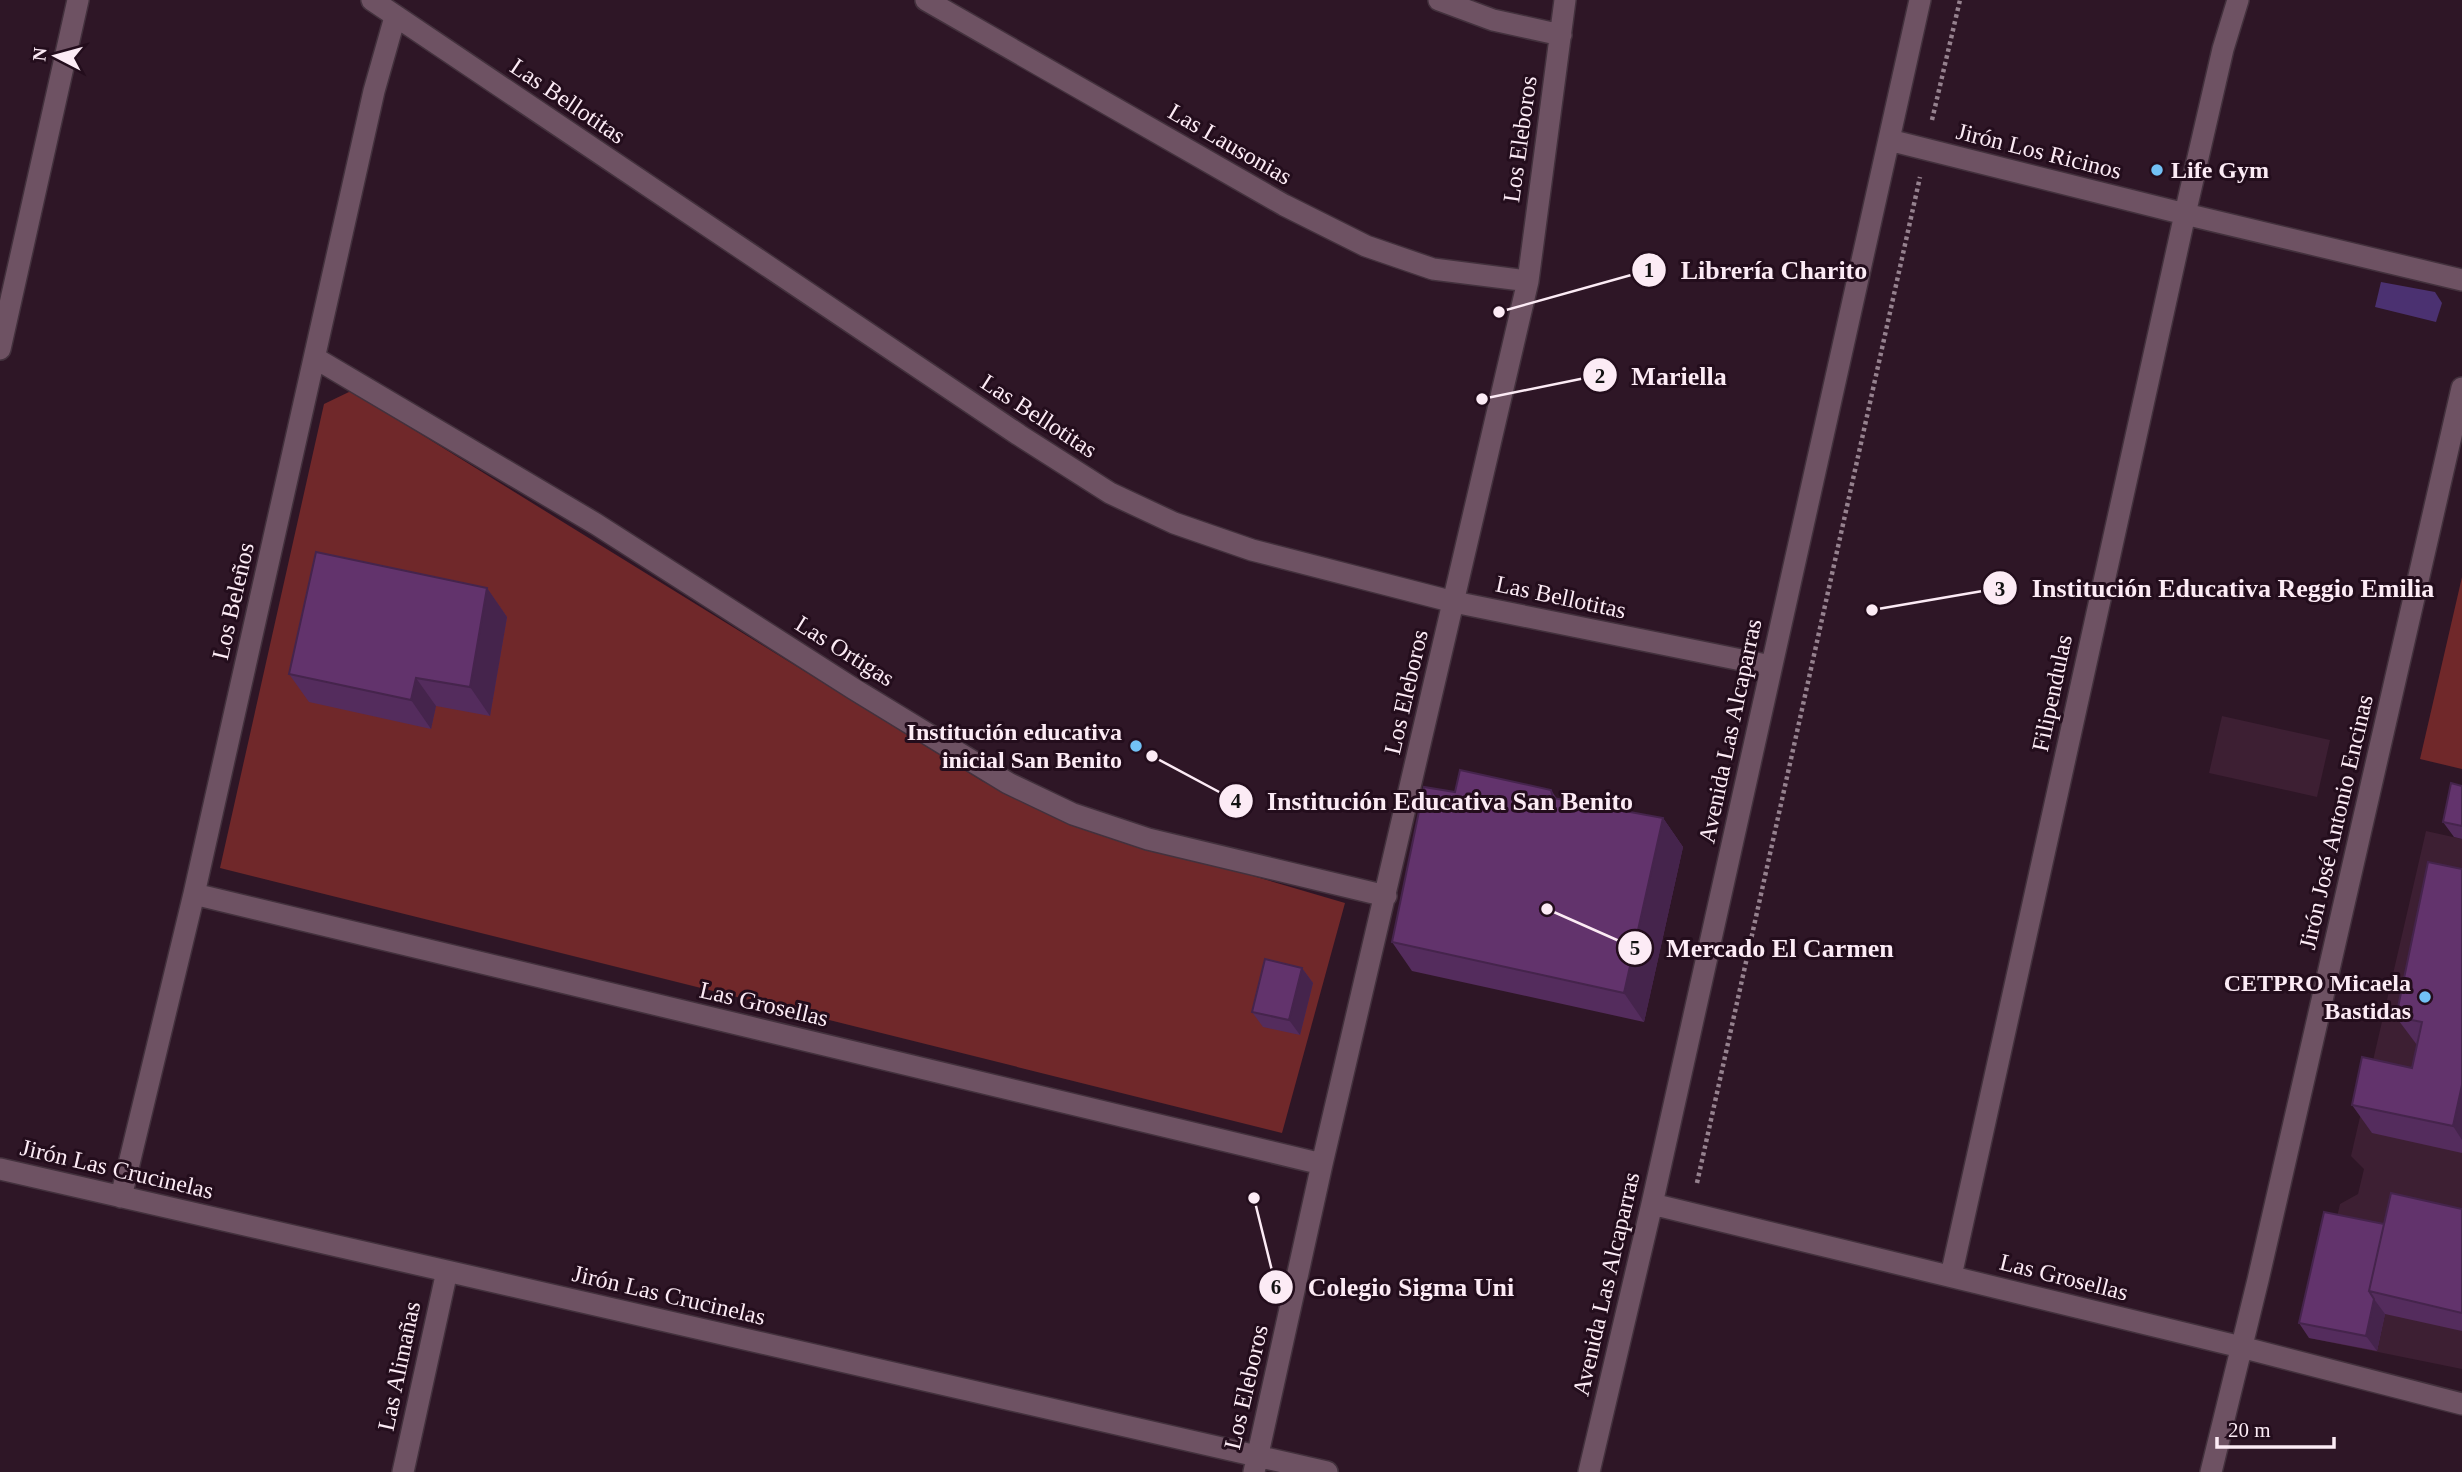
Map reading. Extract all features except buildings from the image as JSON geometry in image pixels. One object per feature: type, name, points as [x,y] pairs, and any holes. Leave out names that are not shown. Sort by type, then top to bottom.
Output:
[{"type":"street","points":[[0,349],[78,0]]},
{"type":"street","name":"Las Bellotitas","points":[[372,0],[996,420],[1110,493],[1174,523],[1252,550],[1454,602],[1771,666]]},
{"type":"street","name":"Las Lausonias","points":[[926,0],[1284,205],[1366,246],[1433,269],[1528,281]]},
{"type":"street","points":[[1439,0],[1493,20],[1561,35]]},
{"type":"street","name":"Los Eleboros","points":[[1255,1464],[1322,1164],[1528,281],[1565,0]]},
{"type":"street","name":"Avenida Las Alcaparras","points":[[1589,1472],[1652,1205],[1920,0]]},
{"type":"street","name":"Filipendulas","points":[[1951,1276],[2185,214],[2223,49],[2238,0]]},
{"type":"street","name":"Los Beleños","points":[[121,1197],[194,894],[374,91],[395,17]]},
{"type":"street","name":"Jirón Los Ricinos","points":[[1889,140],[2462,280]]},
{"type":"street","name":"Las Ortigas","points":[[315,358],[596,524],[854,689],[1008,783],[1073,814],[1148,839],[1386,896]]},
{"type":"street","name":"Jirón José Antonio Encinas","points":[[2211,1472],[2261,1266],[2462,388]]},
{"type":"street","name":"Las Grosellas","points":[[194,894],[1322,1164]]},
{"type":"street","name":"Jirón Las Crucinelas","points":[[0,1169],[447,1271],[1255,1464],[1327,1472]]},
{"type":"street","name":"Las Grosellas","points":[[1652,1205],[2241,1347],[2462,1404]]},
{"type":"street","name":"Las Alimañas","points":[[403,1472],[447,1271]]},
{"type":"path","points":[[1696,1185],[1960,0]]},
{"type":"shaded area","points":[[2381,282],[2435,292],[2442,303],[2436,322],[2375,307]]},
{"type":"shaded area","points":[[351,391],[982,781],[1047,812],[1130,840],[1345,903],[1282,1133],[220,868],[324,404]]},
{"type":"shaded area","points":[[2462,577],[2462,769],[2420,759]]},
{"type":"shaded area","points":[[2222,716],[2330,740],[2317,797],[2209,773]]},
{"type":"shaded area","name":"CETPRO Micaela Bastidas","points":[[2426,831],[2462,839],[2462,1369],[2309,1338],[2340,1204],[2358,1194],[2364,1169],[2351,1156]]},
{"type":"place","name":"Life Gym","points":[[2157,170]]},
{"type":"place","name":"Librería Charito","points":[[1499,312]]},
{"type":"place","name":"Mariella","points":[[1482,399]]},
{"type":"place","name":"Institución Educativa Reggio Emilia","points":[[1872,610]]},
{"type":"place","name":"Institución educativa inicial San Benito","points":[[1136,746]]},
{"type":"place","name":"Institución Educativa San Benito","points":[[1152,756]]},
{"type":"place","name":"Mercado El Carmen","points":[[1547,909]]},
{"type":"place","name":"CETPRO Micaela Bastidas","points":[[2425,997]]},
{"type":"place","name":"Colegio Sigma Uni","points":[[1254,1198]]}]
